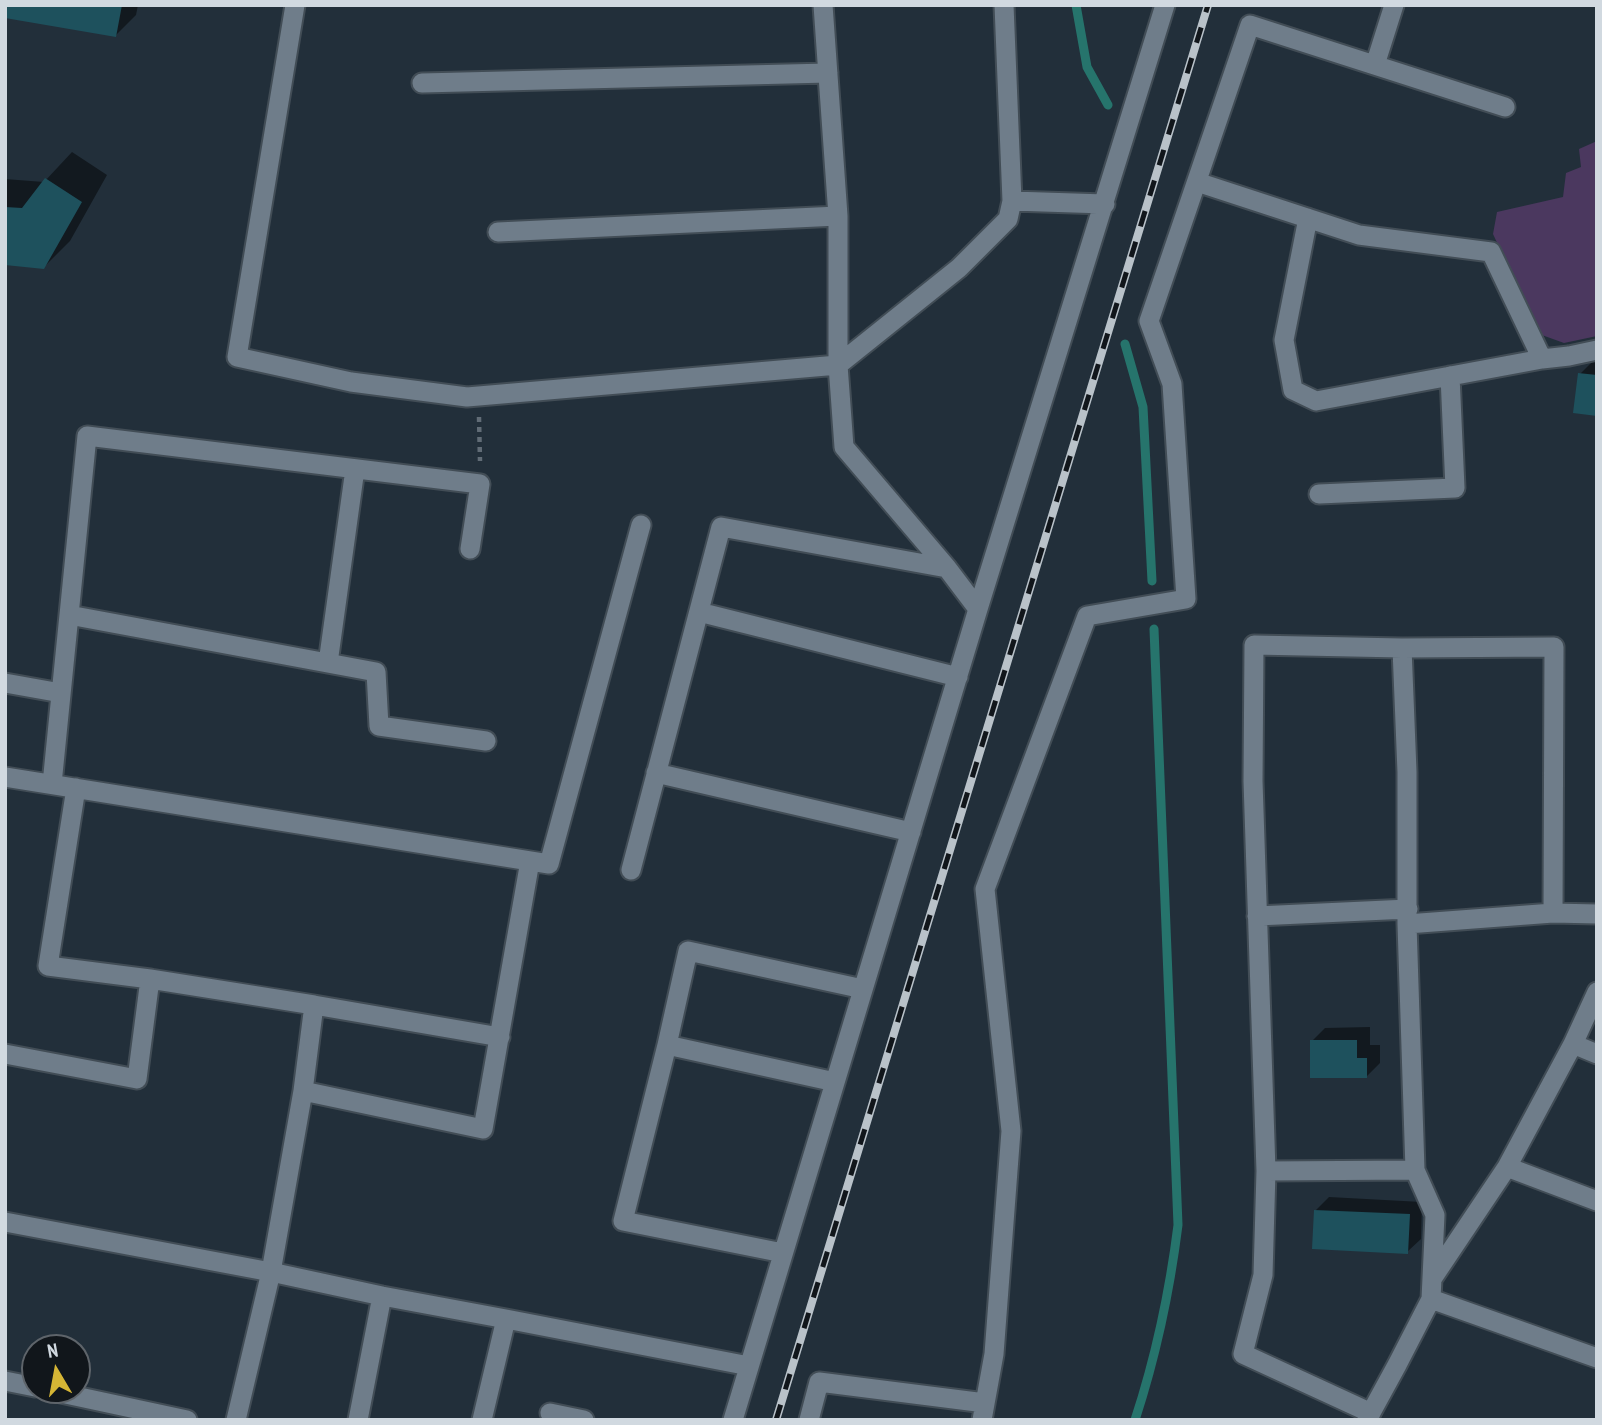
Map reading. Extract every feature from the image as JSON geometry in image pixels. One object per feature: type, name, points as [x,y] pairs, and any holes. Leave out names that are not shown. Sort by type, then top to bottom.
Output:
[{"type":"street","points":[[295,5],[237,357],[351,382],[467,397],[838,365],[959,268],[1008,219],[1012,201],[1004,5]]},
{"type":"street","points":[[823,5],[838,216],[838,365],[844,447],[947,568],[978,610]]},
{"type":"street","points":[[733,1420],[978,610],[1165,5]]},
{"type":"street","points":[[1375,65],[1394,5]]},
{"type":"street","points":[[809,1420],[819,1382],[983,1411],[993,1354],[1011,1131],[985,889],[1087,616],[1186,599],[1172,384],[1149,321],[1250,25],[1505,107]]},
{"type":"street","points":[[422,83],[828,73]]},
{"type":"street","points":[[1197,182],[1359,235],[1492,252],[1542,359]]},
{"type":"street","points":[[1012,201],[1105,204]]},
{"type":"street","points":[[498,232],[838,216]]},
{"type":"street","points":[[1308,218],[1284,340],[1293,390],[1316,401],[1597,350]]},
{"type":"street","points":[[1319,494],[1455,488],[1450,376]]},
{"type":"street","points":[[52,784],[87,436],[480,484],[470,550]]},
{"type":"street","points":[[328,663],[355,469]]},
{"type":"street","points":[[5,777],[549,864],[641,525]]},
{"type":"street","points":[[631,870],[721,527],[947,568]]},
{"type":"street","points":[[699,612],[958,677]]},
{"type":"street","points":[[69,615],[376,671],[380,726],[486,741]]},
{"type":"street","points":[[1402,648],[1415,1170],[1436,1214],[1431,1299],[1369,1416],[1243,1354],[1263,1275],[1266,1171],[1253,781],[1254,645],[1554,647],[1553,913]]},
{"type":"street","points":[[5,683],[61,693]]},
{"type":"street","points":[[656,772],[911,832]]},
{"type":"street","points":[[76,788],[48,966],[150,979],[499,1037]]},
{"type":"street","points":[[303,1091],[483,1129],[530,861]]},
{"type":"street","points":[[1258,916],[1597,914]]},
{"type":"street","points":[[783,1253],[623,1221],[688,951],[863,989]]},
{"type":"street","points":[[5,1054],[137,1079],[150,979]]},
{"type":"street","points":[[1432,1279],[1507,1167],[1573,1044],[1597,992]]},
{"type":"street","points":[[236,1420],[271,1272],[303,1091],[314,1005]]},
{"type":"street","points":[[1573,1044],[1597,1054]]},
{"type":"street","points":[[667,1045],[835,1082]]},
{"type":"street","points":[[1507,1167],[1597,1201]]},
{"type":"street","points":[[1266,1171],[1415,1170]]},
{"type":"street","points":[[5,1222],[749,1366]]},
{"type":"street","points":[[358,1420],[382,1296]]},
{"type":"street","points":[[1431,1299],[1597,1358]]},
{"type":"street","points":[[482,1420],[506,1319]]},
{"type":"street","points":[[91,1399],[187,1420]]},
{"type":"street","points":[[550,1413],[584,1420]]},
{"type":"path","points":[[479,396],[480,484]]},
{"type":"shaded area","points":[[1597,141],[1597,336],[1564,343],[1539,334],[1493,234],[1497,212],[1563,197],[1566,173],[1581,167],[1579,149]]},
{"type":"building","points":[[5,5],[122,5],[116,37],[5,18]]},
{"type":"building","points":[[45,178],[82,202],[44,269],[5,265],[5,207],[22,208]]},
{"type":"building","points":[[1578,373],[1597,375],[1597,416],[1573,413]]},
{"type":"building","points":[[1310,1040],[1357,1040],[1357,1058],[1367,1058],[1367,1078],[1310,1078]]},
{"type":"building","points":[[1314,1210],[1410,1214],[1408,1254],[1312,1249]]},
{"type":"waterway","points":[[1076,5],[1087,67],[1108,105]]},
{"type":"waterway","points":[[1125,344],[1143,407],[1152,581]]},
{"type":"waterway","points":[[1135,1420],[1161,1324],[1178,1225],[1154,629]]},
{"type":"railway","points":[[776,1420],[1208,5]]}]
